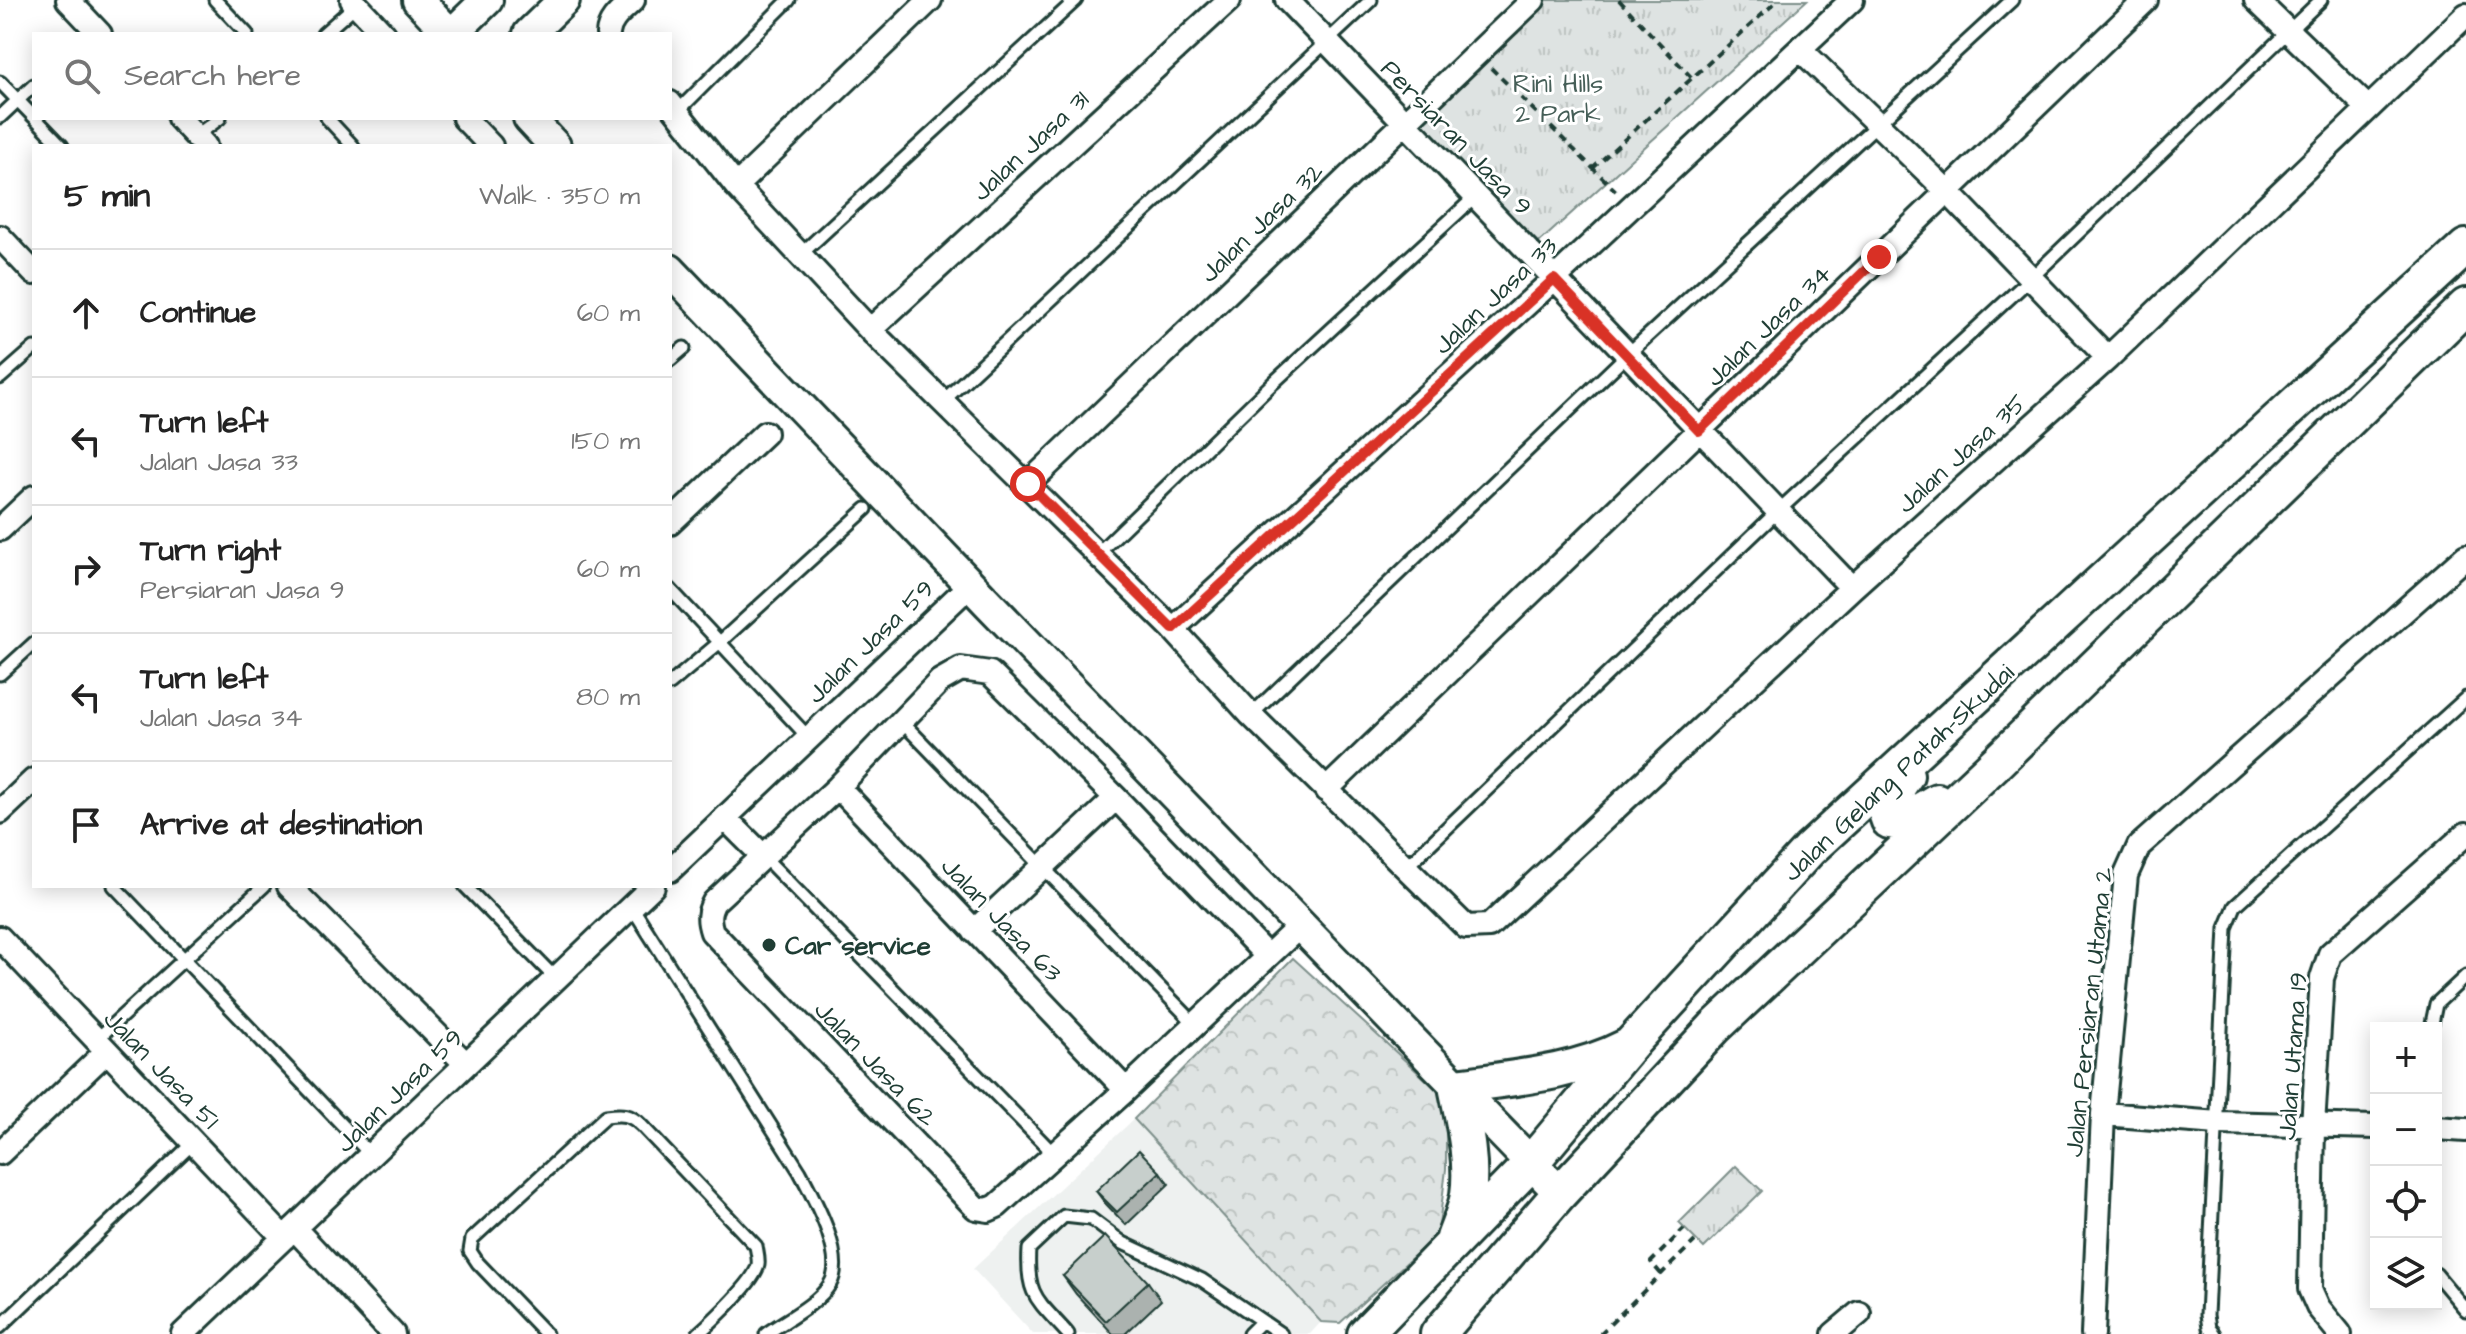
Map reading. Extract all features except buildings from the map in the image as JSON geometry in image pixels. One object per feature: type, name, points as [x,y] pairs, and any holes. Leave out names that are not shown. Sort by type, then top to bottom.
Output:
[{"type":"main road","name":"Jalan Gelang Patah-Skudai","points":[[1365,1334],[1531,1163],[1630,1045],[1809,850],[2466,247]]},
{"type":"main road","points":[[1438,1334],[1560,1193],[1714,1028],[1998,761],[2466,306]]},
{"type":"main road","points":[[1951,720],[1890,797],[1884,807],[1889,821],[1901,822],[1913,816],[1998,761]]},
{"type":"main road","points":[[1451,1247],[1468,1197],[1469,1179],[1456,1086],[1563,1069],[1605,1058],[1630,1045]]},
{"type":"street","points":[[68,0],[92,31]]},
{"type":"street","points":[[418,0],[449,32]]},
{"type":"street","points":[[453,32],[487,0]]},
{"type":"street","points":[[531,32],[564,0]]},
{"type":"street","points":[[608,32],[614,18],[633,0]]},
{"type":"street","points":[[736,186],[930,0]]},
{"type":"street","name":"Jalan Jasa 31","points":[[870,330],[1229,0]]},
{"type":"street","name":"Persiaran Jasa 9","points":[[1287,0],[1852,588]]},
{"type":"street","name":"Jalan Jasa 32","points":[[1028,484],[1533,0]]},
{"type":"street","name":"Jalan Jasa 33","points":[[1173,629],[1852,0]]},
{"type":"street","name":"Jalan Jasa 34","points":[[1326,790],[2146,0]]},
{"type":"street","points":[[2256,0],[2368,108]]},
{"type":"street","points":[[354,2],[382,32]]},
{"type":"street","name":"Jalan Jasa 35","points":[[1406,867],[1466,927],[1489,926],[1852,588],[2108,358],[2466,15]]},
{"type":"street","points":[[1801,50],[1947,191],[2108,358]]},
{"type":"street","points":[[674,107],[736,186],[870,330],[1173,629],[1251,715],[1406,867]]},
{"type":"street","points":[[181,120],[201,141]]},
{"type":"street","points":[[466,120],[489,144]]},
{"type":"street","points":[[531,120],[553,144]]},
{"type":"street","points":[[1,239],[32,271]]},
{"type":"street","points":[[672,272],[970,585],[1560,1193]]},
{"type":"street","points":[[672,521],[765,433]]},
{"type":"street","points":[[0,529],[32,499]]},
{"type":"street","name":"Jalan Persiaran Utama 2","points":[[2093,1334],[2103,1114],[2126,875],[2139,846],[2466,556]]},
{"type":"street","name":"Jalan Jasa 59","points":[[672,868],[970,585]]},
{"type":"street","name":"Jalan Jasa 62","points":[[1116,798],[990,673],[961,669],[940,681],[838,787],[714,902],[708,921],[712,932],[976,1208],[988,1210],[997,1206],[1055,1155],[1302,924]]},
{"type":"street","name":"Jalan Jasa 63","points":[[838,787],[1126,1090]]},
{"type":"street","points":[[0,812],[30,791]]},
{"type":"street","points":[[974,931],[1116,798],[1267,956]]},
{"type":"street","points":[[725,818],[763,856]]},
{"type":"street","name":"Jalan Utama 19","points":[[2340,1334],[2318,1307],[2310,1289],[2313,1126],[2322,978],[2330,954],[2466,834]]},
{"type":"street","points":[[291,888],[466,1064]]},
{"type":"street","name":"Jalan Jasa 59","points":[[192,1331],[289,1233],[556,979],[638,894]]},
{"type":"street","name":"Jalan Jasa 51","points":[[0,938],[194,1142],[393,1334]]},
{"type":"street","points":[[0,1153],[102,1046]]},
{"type":"street","points":[[2103,1114],[2218,1123],[2370,1127]]},
{"type":"street","points":[[2442,1128],[2466,1130]]},
{"type":"street","points":[[1834,1334],[1859,1313]]},
{"type":"lane","points":[[215,0],[245,32]]},
{"type":"lane","points":[[674,107],[789,0]]},
{"type":"lane","points":[[800,255],[1076,0]]},
{"type":"lane","points":[[942,402],[1371,0]]},
{"type":"lane","points":[[1251,715],[1627,355],[2012,0]]},
{"type":"lane","points":[[1406,867],[1777,512],[2030,279],[2321,0]]},
{"type":"lane","points":[[325,32],[354,2]]},
{"type":"lane","points":[[0,82],[32,116]]},
{"type":"lane","points":[[0,117],[32,87]]},
{"type":"lane","points":[[36,120],[60,144]]},
{"type":"lane","points":[[201,141],[218,120]]},
{"type":"lane","points":[[329,120],[351,144]]},
{"type":"lane","points":[[1097,554],[1273,383],[1475,197]]},
{"type":"lane","points":[[672,358],[684,348]]},
{"type":"lane","points":[[0,378],[32,350]]},
{"type":"lane","points":[[672,682],[866,509]]},
{"type":"lane","points":[[672,591],[809,738]]},
{"type":"lane","points":[[0,674],[32,645]]},
{"type":"lane","points":[[2214,1334],[2209,1328],[2207,1315],[2226,928],[2235,906],[2466,698]]},
{"type":"lane","points":[[901,720],[1196,1025]]},
{"type":"lane","points":[[763,856],[1055,1155]]},
{"type":"lane","points":[[116,888],[371,1155]]},
{"type":"lane","points":[[102,1046],[183,960],[262,888]]},
{"type":"lane","points":[[467,888],[556,979]]},
{"type":"lane","points":[[638,894],[820,1210],[835,1265],[831,1283],[817,1298],[766,1334]]},
{"type":"lane","points":[[2432,1022],[2436,1004],[2466,976]]},
{"type":"lane","points":[[546,1334],[478,1263],[470,1251],[472,1239],[606,1116],[621,1114],[632,1116],[756,1246],[759,1262],[754,1274],[698,1334]]},
{"type":"lane","points":[[0,1327],[194,1142]]},
{"type":"lane","points":[[1068,1334],[1033,1294],[1027,1275],[1029,1249],[1064,1216],[1091,1219],[1123,1243],[1202,1280],[1281,1334]]},
{"type":"lane","points":[[2442,1281],[2466,1310]]},
{"type":"lane","points":[[1249,1334],[1262,1321]]},
{"type":"path","points":[[1619,0],[1692,78]]},
{"type":"path","points":[[1592,169],[1778,0]]},
{"type":"path","points":[[1484,61],[1632,206]]},
{"type":"path","points":[[1661,1274],[1651,1262],[1684,1229]]},
{"type":"path","points":[[1600,1334],[1695,1241]]},
{"type":"shaded area","points":[[1134,1119],[1321,1322],[1310,1334],[1033,1334],[973,1269]]},
{"type":"green space","name":"Rini Hills 2 Park","points":[[1526,0],[1807,0],[1533,248],[1403,113]]},
{"type":"green space","points":[[1293,958],[1446,1098],[1446,1169],[1438,1234],[1340,1323],[1321,1322],[1134,1119]]},
{"type":"green space","points":[[1736,1166],[1762,1191],[1704,1248],[1679,1223]]},
{"type":"place","name":"Car service","points":[[769,945]]},
{"type":"route","points":[[1028,484],[1173,629],[1554,279],[1699,431],[1879,257]]}]
